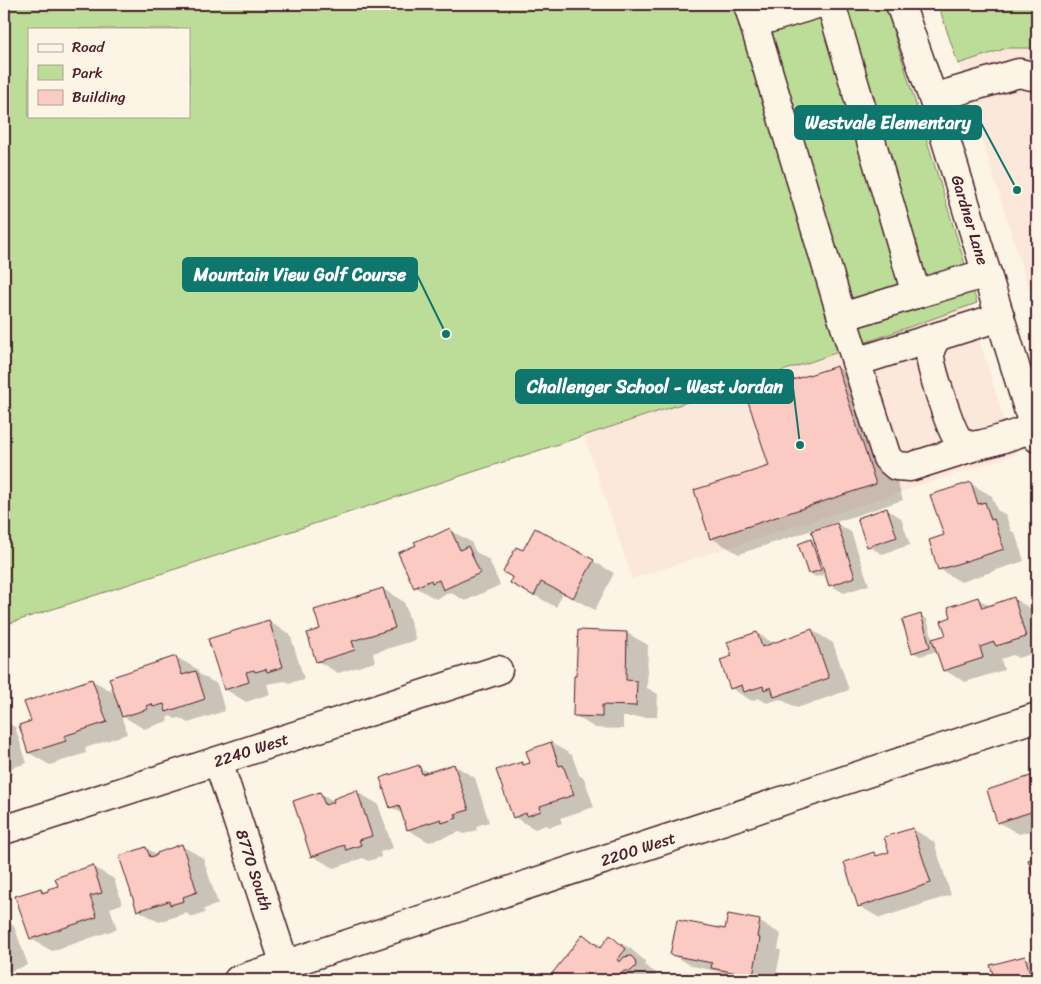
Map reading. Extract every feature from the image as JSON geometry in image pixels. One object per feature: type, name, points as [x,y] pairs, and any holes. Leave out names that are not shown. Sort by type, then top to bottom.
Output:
[{"type":"street","points":[[817,4],[751,13],[842,317],[887,458],[896,466],[910,467],[979,445],[1036,433]]},
{"type":"street","points":[[831,4],[916,294]]},
{"type":"street","name":"Gardner Lane","points":[[900,4],[933,98],[1036,433]]},
{"type":"street","points":[[933,98],[1019,73],[1037,77]]},
{"type":"street","points":[[842,317],[987,273]]},
{"type":"street","points":[[856,362],[1000,317]]},
{"type":"street","points":[[939,336],[933,342],[930,353],[933,370],[950,425],[957,438],[967,444],[979,445]]},
{"type":"street","name":"2240 West","points":[[4,830],[498,670]]},
{"type":"street","name":"2200 West","points":[[238,980],[287,973],[1037,717]]},
{"type":"street","name":"8770 South","points":[[218,760],[287,973]]},
{"type":"shaded area","points":[[938,4],[1037,4],[1037,315],[958,64]]},
{"type":"shaded area","points":[[969,306],[1015,455],[632,579],[584,436],[810,362]]},
{"type":"green space","points":[[4,4],[885,4],[977,303],[810,362],[4,625]]},
{"type":"green space","points":[[938,4],[1037,4],[1037,48],[1007,48],[958,64]]},
{"type":"building","points":[[837,366],[876,484],[710,539],[694,490],[769,466],[746,395]]},
{"type":"building","points":[[971,482],[978,504],[985,502],[991,520],[994,519],[1004,549],[938,570],[929,540],[944,535],[930,495]]},
{"type":"building","points":[[887,508],[897,537],[867,547],[857,518]]},
{"type":"building","points":[[837,523],[855,577],[829,586],[811,531]]},
{"type":"building","points":[[450,528],[460,550],[468,546],[480,573],[443,590],[439,580],[432,583],[431,580],[414,588],[398,553],[416,545],[414,542],[430,535],[431,537]]},
{"type":"building","points":[[535,528],[594,560],[573,598],[541,582],[534,596],[510,583],[512,577],[503,572],[516,547],[523,550]]},
{"type":"building","points":[[811,539],[821,570],[808,574],[798,544]]},
{"type":"building","points":[[383,588],[395,628],[352,641],[355,650],[316,662],[307,633],[320,629],[314,610]]},
{"type":"building","points":[[978,597],[982,608],[1014,597],[1026,637],[996,646],[994,642],[980,647],[983,658],[943,671],[932,639],[946,635],[941,621],[951,617],[948,607]]},
{"type":"building","points":[[921,614],[930,647],[912,653],[902,620]]},
{"type":"building","points":[[269,620],[283,667],[267,672],[266,669],[246,672],[249,682],[224,690],[208,639]]},
{"type":"building","points":[[812,629],[829,678],[774,697],[771,687],[764,690],[763,686],[744,692],[742,685],[730,689],[720,660],[732,656],[727,642],[757,632],[762,647]]},
{"type":"building","points":[[578,630],[627,632],[626,680],[637,681],[636,706],[602,705],[602,717],[573,716]]},
{"type":"building","points":[[176,656],[182,675],[196,671],[205,699],[166,712],[164,704],[153,707],[152,704],[146,706],[148,709],[122,717],[109,678]]},
{"type":"building","points":[[92,679],[107,722],[64,736],[66,741],[28,753],[19,725],[31,721],[24,702]]},
{"type":"building","points":[[551,742],[559,766],[563,765],[574,795],[540,806],[541,811],[527,816],[526,813],[513,818],[496,770],[522,762],[523,765],[530,763],[526,751]]},
{"type":"building","points":[[454,764],[469,810],[455,814],[457,818],[442,823],[441,819],[407,830],[399,805],[390,808],[380,778],[419,765],[422,774]]},
{"type":"building","points":[[1037,774],[1037,810],[997,823],[987,790]]},
{"type":"building","points":[[357,790],[372,836],[359,840],[361,845],[346,850],[344,845],[311,857],[293,801],[320,792],[325,805],[334,802],[333,799]]},
{"type":"building","points":[[913,828],[931,883],[858,907],[844,862],[874,852],[876,856],[889,852],[884,837]]},
{"type":"building","points":[[182,844],[197,892],[183,897],[184,901],[170,905],[169,901],[137,911],[119,856],[146,847],[150,857]]},
{"type":"building","points":[[1037,857],[1037,884],[1036,884],[1028,860]]},
{"type":"building","points":[[93,865],[102,893],[90,896],[97,917],[30,939],[15,896],[41,888],[42,893],[48,891],[48,889],[58,886],[55,878]]},
{"type":"building","points":[[728,914],[760,920],[757,937],[760,938],[753,976],[711,968],[712,963],[670,955],[677,920],[725,929]]},
{"type":"building","points":[[583,934],[600,948],[610,935],[626,949],[617,960],[620,962],[624,957],[631,956],[635,960],[636,966],[631,971],[624,971],[616,980],[547,980]]},
{"type":"building","points":[[1025,956],[1032,980],[995,980],[990,965]]},
{"type":"place","name":"Westvale Elementary","points":[[1017,190]]},
{"type":"place","name":"Mountain View Golf Course","points":[[446,334]]},
{"type":"place","name":"Challenger School - West Jordan","points":[[800,445]]}]
